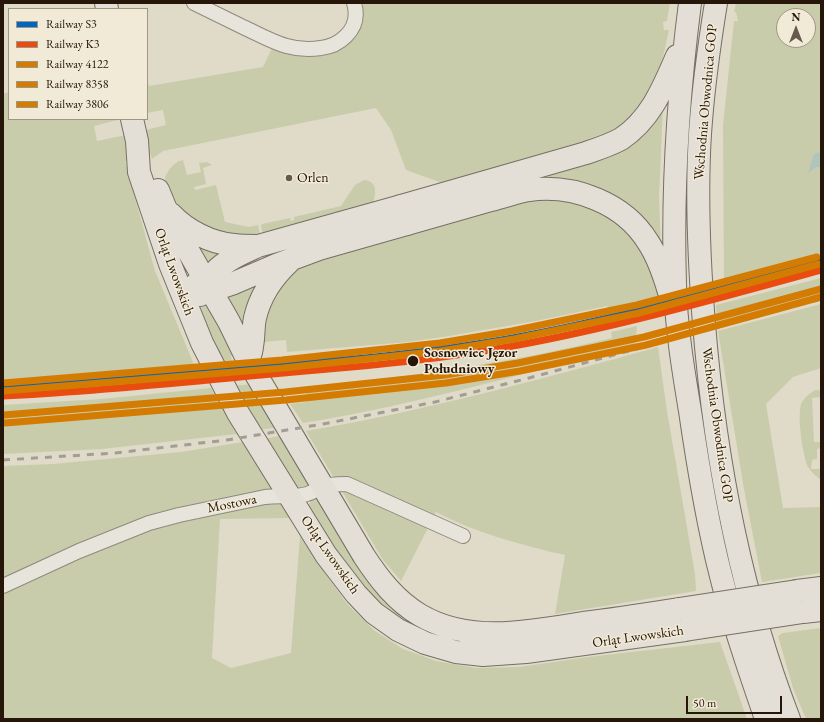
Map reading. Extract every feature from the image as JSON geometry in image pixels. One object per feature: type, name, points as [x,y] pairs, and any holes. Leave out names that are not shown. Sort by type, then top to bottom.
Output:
[{"type":"main road","name":"Wschodnia Obwodnica GOP","points":[[690,3],[678,121],[675,210],[675,284],[680,338],[699,475],[714,548],[739,639],[766,719]]},
{"type":"main road","name":"Wschodnia Obwodnica GOP","points":[[716,3],[703,95],[698,189],[699,259],[708,373],[722,475],[737,551],[760,638],[789,719]]},
{"type":"main road","points":[[170,264],[181,276],[198,285],[222,286],[234,283],[404,215],[608,145],[620,139],[649,113],[658,99],[686,33]]},
{"type":"main road","name":"Orląt Lwowskich","points":[[132,120],[137,141],[139,172],[170,264],[195,328],[228,396],[337,570],[366,605],[382,619],[398,630],[437,648],[473,654],[514,654],[812,611]]},
{"type":"main road","name":"Orląt Lwowskich","points":[[137,141],[147,157],[165,207],[178,233],[229,322],[248,361],[364,556],[388,589],[404,604],[420,615],[447,627],[465,631],[482,633],[513,633],[821,588]]},
{"type":"main road","points":[[165,207],[178,221],[194,232],[211,240],[233,246],[258,246],[528,190],[563,189],[580,193],[614,208],[640,230],[661,266],[669,291],[680,338]]},
{"type":"main road","points":[[195,328],[197,305],[201,292],[207,286],[212,276],[237,256],[258,246]]},
{"type":"main road","points":[[248,361],[252,346],[255,319],[262,298],[275,278],[293,259]]},
{"type":"street","points":[[194,3],[277,43],[292,48],[308,50],[336,44],[349,33],[356,19],[357,12],[354,3]]},
{"type":"street","name":"Mostowa","points":[[3,586],[79,551],[149,523],[179,514],[265,497],[307,494],[323,486],[333,484],[347,484],[463,536]]},
{"type":"green space","points":[[363,3],[670,3],[667,21],[663,22],[664,30],[669,30],[660,71],[649,95],[634,113],[617,128],[583,144],[442,183],[406,170],[391,130],[376,108],[163,151],[152,159],[142,131],[166,125],[163,110],[148,113],[148,84],[149,86],[263,67],[272,48],[301,56],[322,56],[332,53],[341,49],[350,42],[360,22],[363,11]]},
{"type":"green space","points":[[736,3],[821,3],[821,257],[724,284],[723,125],[734,21],[738,21],[736,12],[734,12]]},
{"type":"green space","points":[[8,92],[8,120],[118,120],[94,126],[97,141],[126,135],[132,161],[125,161],[155,271],[193,362],[192,369],[64,380],[3,383],[3,94]]},
{"type":"green space","points":[[663,106],[659,197],[661,253],[648,228],[533,183],[535,175]]},
{"type":"green space","points":[[183,160],[187,175],[201,172],[199,163],[207,162],[212,165],[203,168],[206,184],[194,187],[195,190],[216,185],[225,222],[249,227],[258,225],[260,235],[248,236],[221,233],[181,213],[167,191],[165,177],[173,165]]},
{"type":"green space","points":[[364,180],[369,181],[374,185],[375,196],[373,203],[263,234],[262,224],[290,218],[291,221],[294,220],[294,217],[341,206],[355,185]]},
{"type":"green space","points":[[552,197],[590,205],[626,226],[649,263],[660,301],[609,313],[607,306],[536,321],[408,342],[287,352],[286,340],[264,342],[264,324],[269,307],[277,291],[298,267],[318,260],[514,205]]},
{"type":"green space","points":[[187,236],[230,251],[208,272]]},
{"type":"green space","points":[[821,278],[821,294],[717,323],[716,305]]},
{"type":"green space","points":[[253,281],[259,289],[247,336],[220,295]]},
{"type":"green space","points":[[203,298],[236,355],[231,356],[232,364],[221,365],[201,314]]},
{"type":"green space","points":[[821,304],[821,368],[793,377],[766,404],[783,508],[821,507],[821,573],[762,582],[744,489],[718,331]]},
{"type":"green space","points":[[637,326],[635,345],[428,398],[345,416],[303,423],[290,404],[307,402],[306,387],[421,374],[536,355],[612,338],[611,332]]},
{"type":"green space","points":[[658,347],[667,411],[695,574],[696,591],[555,614],[565,555],[499,538],[436,512],[401,581],[383,560],[306,431],[439,404]]},
{"type":"green space","points":[[253,384],[280,427],[258,430],[232,386]]},
{"type":"green space","points":[[211,388],[237,434],[102,449],[3,454],[3,405],[101,399]]},
{"type":"green space","points":[[815,390],[819,390],[821,397],[812,398],[814,442],[821,442],[821,448],[817,449],[817,459],[812,460],[811,469],[821,469],[821,480],[812,472],[806,462],[802,445],[800,424],[800,407],[802,402]]},
{"type":"green space","points":[[284,435],[309,483],[307,487],[298,489],[264,439]]},
{"type":"green space","points":[[243,442],[291,518],[220,519],[212,658],[231,668],[291,653],[300,536],[348,605],[375,631],[403,649],[436,661],[476,668],[519,667],[588,657],[720,642],[747,719],[3,719],[3,466],[53,464],[181,452]]},
{"type":"green space","points":[[317,499],[322,501],[368,578],[504,647],[449,643],[388,614],[356,583],[308,509],[311,502]]},
{"type":"green space","points":[[821,628],[821,719],[806,719],[793,688],[778,636],[783,633]]},
{"type":"water","points":[[821,152],[821,167],[816,167],[808,173],[814,154]]},
{"type":"railway","points":[[3,460],[115,453],[227,440],[323,424],[435,402],[821,299]]},
{"type":"rail line","name":"3806","points":[[3,383],[282,360],[440,343],[512,331],[637,305],[817,257]]},
{"type":"rail line","name":"S3","points":[[3,388],[100,382],[356,359],[482,343],[513,338],[629,313],[821,262]]},
{"type":"rail line","name":"4122","points":[[3,391],[283,368],[441,351],[514,339],[639,313],[819,264]]},
{"type":"rail line","name":"K3","points":[[3,396],[100,390],[356,367],[482,351],[513,346],[629,321],[821,270]]},
{"type":"rail line","name":"8358","points":[[4,415],[285,392],[445,375],[518,363],[644,337],[821,289]]},
{"type":"transit line","points":[[5,423],[286,400],[446,383],[520,371],[646,345],[821,297]]},
{"type":"place","name":"Orlen","points":[[289,178]]},
{"type":"place","name":"Sosnowiec Jęzor Południowy","points":[[413,361]]}]
